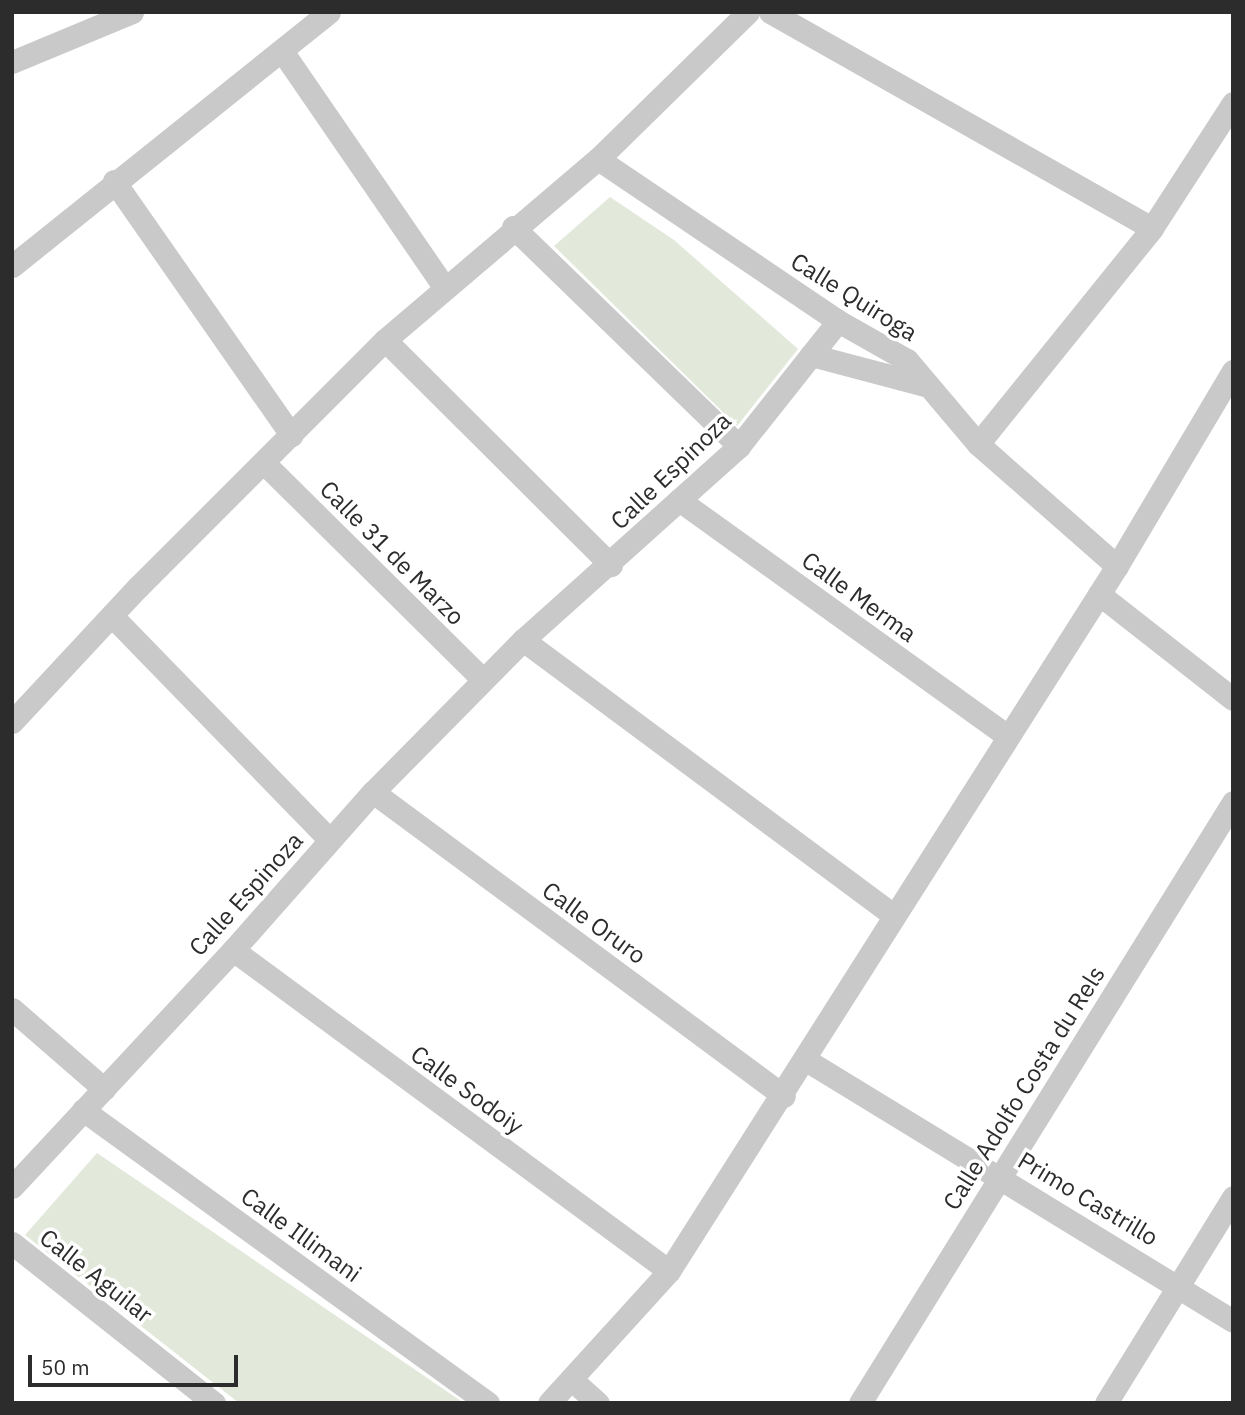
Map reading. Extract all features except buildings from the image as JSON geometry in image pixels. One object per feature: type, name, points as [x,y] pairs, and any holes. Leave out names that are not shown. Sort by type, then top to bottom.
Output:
[{"type":"street","points":[[12,62],[132,12]]},
{"type":"street","points":[[12,266],[114,181],[329,12]]},
{"type":"street","points":[[12,722],[385,340],[513,227],[598,159],[748,12]]},
{"type":"street","points":[[770,12],[1152,228]]},
{"type":"street","points":[[282,51],[444,287]]},
{"type":"street","points":[[978,444],[1152,228],[1233,103]]},
{"type":"street","name":"Calle Quiroga","points":[[598,159],[838,321],[907,360],[978,444],[1117,566]]},
{"type":"street","points":[[114,181],[291,435]]},
{"type":"street","points":[[513,227],[739,446]]},
{"type":"street","name":"Calle Espinoza","points":[[12,1187],[233,950],[373,792],[523,640],[611,565],[739,446],[838,321]]},
{"type":"street","points":[[385,340],[611,565]]},
{"type":"street","points":[[811,355],[928,386]]},
{"type":"street","points":[[549,1403],[669,1272],[784,1096],[1007,736],[1117,566],[1233,371]]},
{"type":"street","name":"Calle 31 de Marzo","points":[[264,463],[483,680]]},
{"type":"street","name":"Calle Merma","points":[[679,499],[1007,736]]},
{"type":"street","points":[[1099,594],[1233,699]]},
{"type":"street","points":[[113,617],[330,840]]},
{"type":"street","points":[[523,640],[894,916]]},
{"type":"street","name":"Calle Oruro","points":[[373,792],[784,1096]]},
{"type":"street","name":"Calle Adolfo Costa du Rels","points":[[860,1403],[1233,802]]},
{"type":"street","name":"Calle Sodoiy","points":[[233,950],[669,1272]]},
{"type":"street","points":[[12,1009],[104,1089]]},
{"type":"street","name":"Primo Castrillo","points":[[806,1060],[1177,1284],[1233,1321]]},
{"type":"street","name":"Calle Illimani","points":[[83,1110],[488,1403]]},
{"type":"street","points":[[1106,1403],[1233,1197]]},
{"type":"street","name":"Calle Aguilar","points":[[12,1243],[214,1403]]},
{"type":"street","points":[[571,1379],[598,1403]]},
{"type":"shaded area","points":[[610,197],[674,240],[798,349],[737,426],[554,246]]},
{"type":"shaded area","points":[[97,1153],[464,1403],[239,1403],[25,1235]]}]
